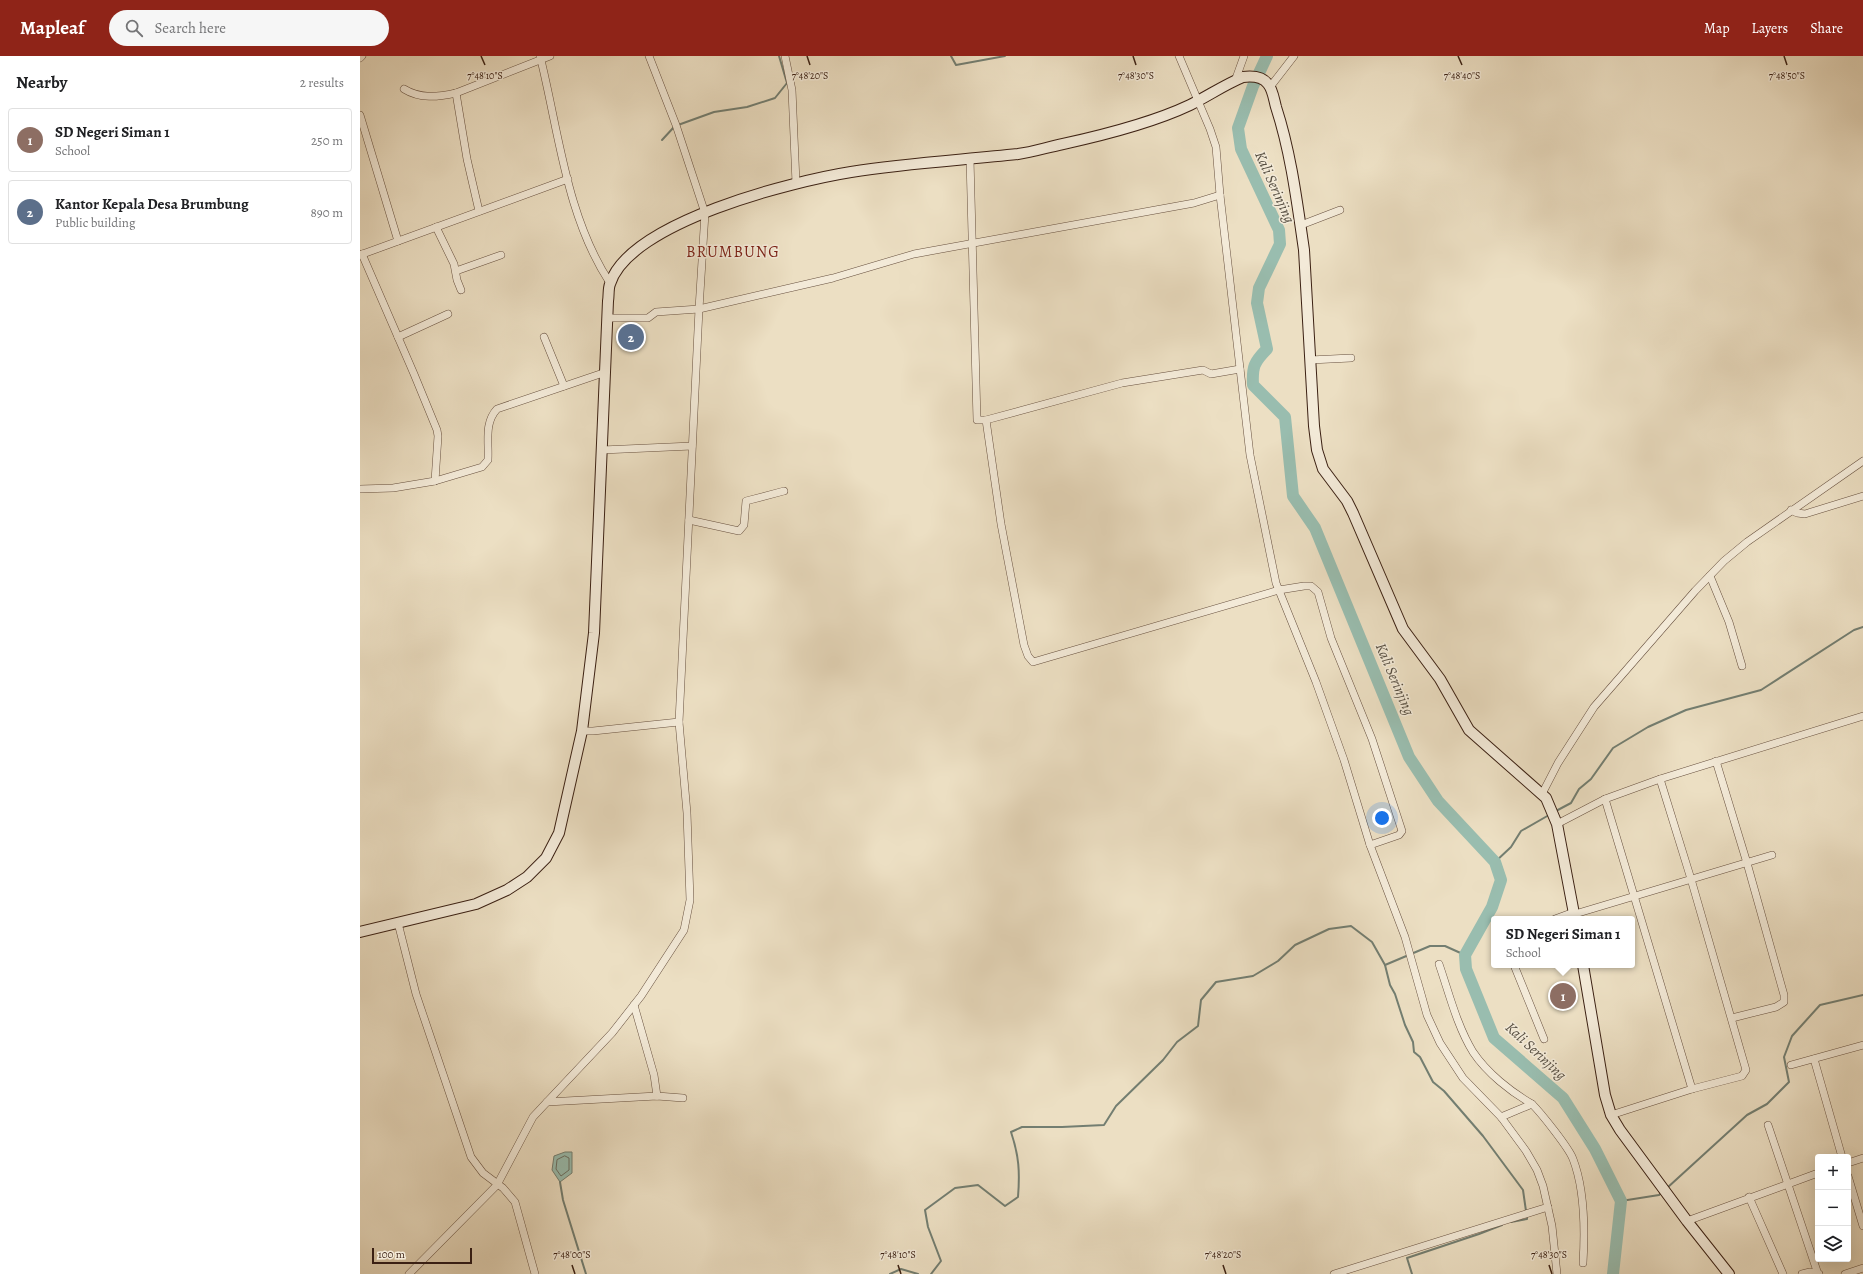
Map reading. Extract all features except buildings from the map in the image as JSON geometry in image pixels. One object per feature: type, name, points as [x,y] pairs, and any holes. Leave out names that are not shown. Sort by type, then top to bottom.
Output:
[{"type":"street","points":[[404,89],[416,96],[440,96],[456,93],[541,57],[550,56]]},
{"type":"street","points":[[409,1274],[497,1185],[533,1117],[612,1033],[634,1005],[684,930],[688,914],[690,900],[687,813],[679,722],[705,213],[676,126],[649,56]]},
{"type":"street","points":[[785,56],[792,90],[796,183]]},
{"type":"street","points":[[1179,56],[1210,129],[1216,147],[1220,195],[1250,454],[1273,574],[1316,682],[1344,760],[1370,845],[1400,922],[1427,1015],[1440,1043],[1463,1078],[1502,1117],[1532,1160],[1543,1186],[1548,1207],[1552,1226],[1557,1274]]},
{"type":"street","points":[[1270,87],[1294,56]]},
{"type":"street","points":[[541,57],[568,179],[594,255],[610,283]]},
{"type":"street","points":[[1235,80],[1243,57]]},
{"type":"street","points":[[360,931],[476,904],[507,890],[527,877],[546,858],[559,833],[582,731],[594,633],[606,372],[607,318],[610,283],[618,270],[631,255],[651,240],[674,226],[754,195],[796,183],[850,172],[1020,154],[1066,144],[1156,118],[1198,100],[1235,80],[1252,76],[1263,79],[1270,87],[1282,126],[1301,225],[1304,250],[1314,426],[1320,461],[1323,469],[1354,513],[1403,629],[1440,679],[1469,730],[1496,756],[1542,794],[1551,808],[1556,821],[1575,915],[1772,855]]},
{"type":"street","points":[[456,93],[467,158],[479,211]]},
{"type":"street","points":[[360,115],[398,241]]},
{"type":"street","points":[[970,159],[977,420],[986,420],[1122,382],[1203,370],[1211,374],[1240,369]]},
{"type":"street","points":[[435,481],[438,436],[437,430],[361,254],[568,179]]},
{"type":"street","points":[[607,318],[648,318],[656,312],[699,309],[833,278],[914,254],[1194,203],[1220,195]]},
{"type":"street","points":[[1301,225],[1340,210]]},
{"type":"street","points":[[436,227],[456,271],[457,280],[461,290]]},
{"type":"street","points":[[456,271],[501,255]]},
{"type":"street","points":[[398,337],[448,314]]},
{"type":"street","points":[[544,337],[564,386]]},
{"type":"street","points":[[1310,360],[1351,358]]},
{"type":"street","points":[[360,489],[393,488],[435,481],[482,467],[487,463],[490,418],[497,409],[606,372]]},
{"type":"street","points":[[986,420],[1001,524],[1024,645],[1028,656],[1033,662],[1279,590],[1311,586],[1318,592],[1331,638],[1372,739],[1402,831],[1399,835],[1370,845]]},
{"type":"street","points":[[602,450],[692,446]]},
{"type":"street","points":[[1542,794],[1558,763],[1594,706],[1651,640],[1710,576],[1747,542],[1863,461]]},
{"type":"street","points":[[689,520],[739,531],[744,525],[746,501],[784,491]]},
{"type":"street","points":[[1791,510],[1797,513],[1805,514],[1863,496]]},
{"type":"street","points":[[1710,576],[1729,622],[1742,666]]},
{"type":"street","points":[[1556,821],[1605,799],[1660,779],[1863,716]]},
{"type":"street","points":[[582,731],[679,722]]},
{"type":"street","points":[[1716,761],[1747,863],[1785,1000],[1782,1004],[1776,1007],[1732,1018]]},
{"type":"street","points":[[1611,1115],[1692,1088],[1742,1076],[1746,1073],[1745,1064],[1732,1018],[1660,779]]},
{"type":"street","points":[[1605,799],[1692,1088]]},
{"type":"street","points":[[398,923],[416,994],[471,1157],[483,1173],[503,1188],[515,1202],[535,1274]]},
{"type":"street","points":[[1439,964],[1461,1027],[1473,1052],[1497,1078],[1520,1097],[1532,1104],[1572,1157],[1580,1181],[1585,1226],[1583,1263]]},
{"type":"street","points":[[1515,968],[1544,1039]]},
{"type":"street","points":[[1583,968],[1597,1054],[1611,1115],[1620,1130],[1660,1182],[1687,1221],[1729,1274]]},
{"type":"street","points":[[634,1005],[645,1039],[654,1075],[657,1096]]},
{"type":"street","points":[[1791,1065],[1863,1045]]},
{"type":"street","points":[[1814,1059],[1841,1154]]},
{"type":"street","points":[[547,1102],[657,1096],[683,1098]]},
{"type":"street","points":[[1502,1117],[1532,1104]]},
{"type":"street","points":[[1768,1125],[1819,1274]]},
{"type":"street","points":[[1851,1162],[1863,1158]]},
{"type":"street","points":[[1687,1221],[1749,1197],[1815,1174]]},
{"type":"street","points":[[1851,1186],[1863,1226]]},
{"type":"street","points":[[1749,1197],[1783,1274]]},
{"type":"street","points":[[1334,1274],[1548,1207]]},
{"type":"street","points":[[1845,1274],[1863,1268]]},
{"type":"street","points":[[1802,1274],[1810,1272],[1819,1274]]},
{"type":"water","points":[[565,1152],[572,1152],[572,1173],[560,1182],[552,1170],[554,1156]]},
{"type":"waterway","points":[[678,125],[714,112],[747,107],[775,98],[787,83],[779,56]]},
{"type":"waterway","points":[[951,56],[956,65],[1005,56]]},
{"type":"waterway","name":"Kali Serinjing","points":[[1267,56],[1253,86],[1238,128],[1241,149],[1279,230],[1280,244],[1259,288],[1257,303],[1267,349],[1255,365],[1253,385],[1285,417],[1293,496],[1315,528],[1409,757],[1438,801],[1495,862],[1501,880],[1492,907],[1465,955],[1466,969],[1494,1038],[1563,1098],[1595,1149],[1621,1201],[1613,1274]]},
{"type":"waterway","points":[[662,140],[674,127]]},
{"type":"waterway","points":[[1554,812],[1571,803],[1579,789],[1591,779],[1613,748],[1648,727],[1686,710],[1761,690],[1854,630],[1863,627]]},
{"type":"waterway","points":[[1495,862],[1511,847],[1521,831],[1549,815]]},
{"type":"waterway","points":[[931,1274],[941,1261],[928,1227],[925,1210],[955,1188],[978,1185],[1005,1206],[1018,1197],[1018,1164],[1016,1149],[1011,1132],[1022,1127],[1104,1125],[1116,1106],[1163,1060],[1177,1042],[1198,1026],[1201,1000],[1216,982],[1253,976],[1278,961],[1295,945],[1329,929],[1351,926],[1372,942],[1385,965],[1430,946],[1445,946],[1465,955]]},
{"type":"waterway","points":[[1385,965],[1390,985],[1395,994],[1405,1025],[1413,1042],[1414,1052],[1420,1057],[1433,1082],[1444,1091],[1483,1136],[1523,1190],[1526,1211]]},
{"type":"waterway","points":[[1667,1188],[1747,1115],[1767,1104],[1789,1082],[1784,1057],[1792,1036],[1820,1005],[1863,995]]},
{"type":"waterway","points":[[560,1182],[563,1200],[586,1274]]},
{"type":"waterway","points":[[1621,1201],[1659,1195],[1662,1192]]},
{"type":"waterway","points":[[1511,1222],[1527,1219],[1527,1215]]},
{"type":"waterway","points":[[1412,1274],[1407,1258],[1502,1225]]},
{"type":"waterway","points":[[890,1274],[901,1269],[918,1274]]},
{"type":"place","name":"Kantor Kepala Desa Brumbung","points":[[631,337]]},
{"type":"place","name":"SD Negeri Siman 1","points":[[1563,996]]},
{"type":"district","name":"BRUMBUNG","points":[[733,252]]}]
